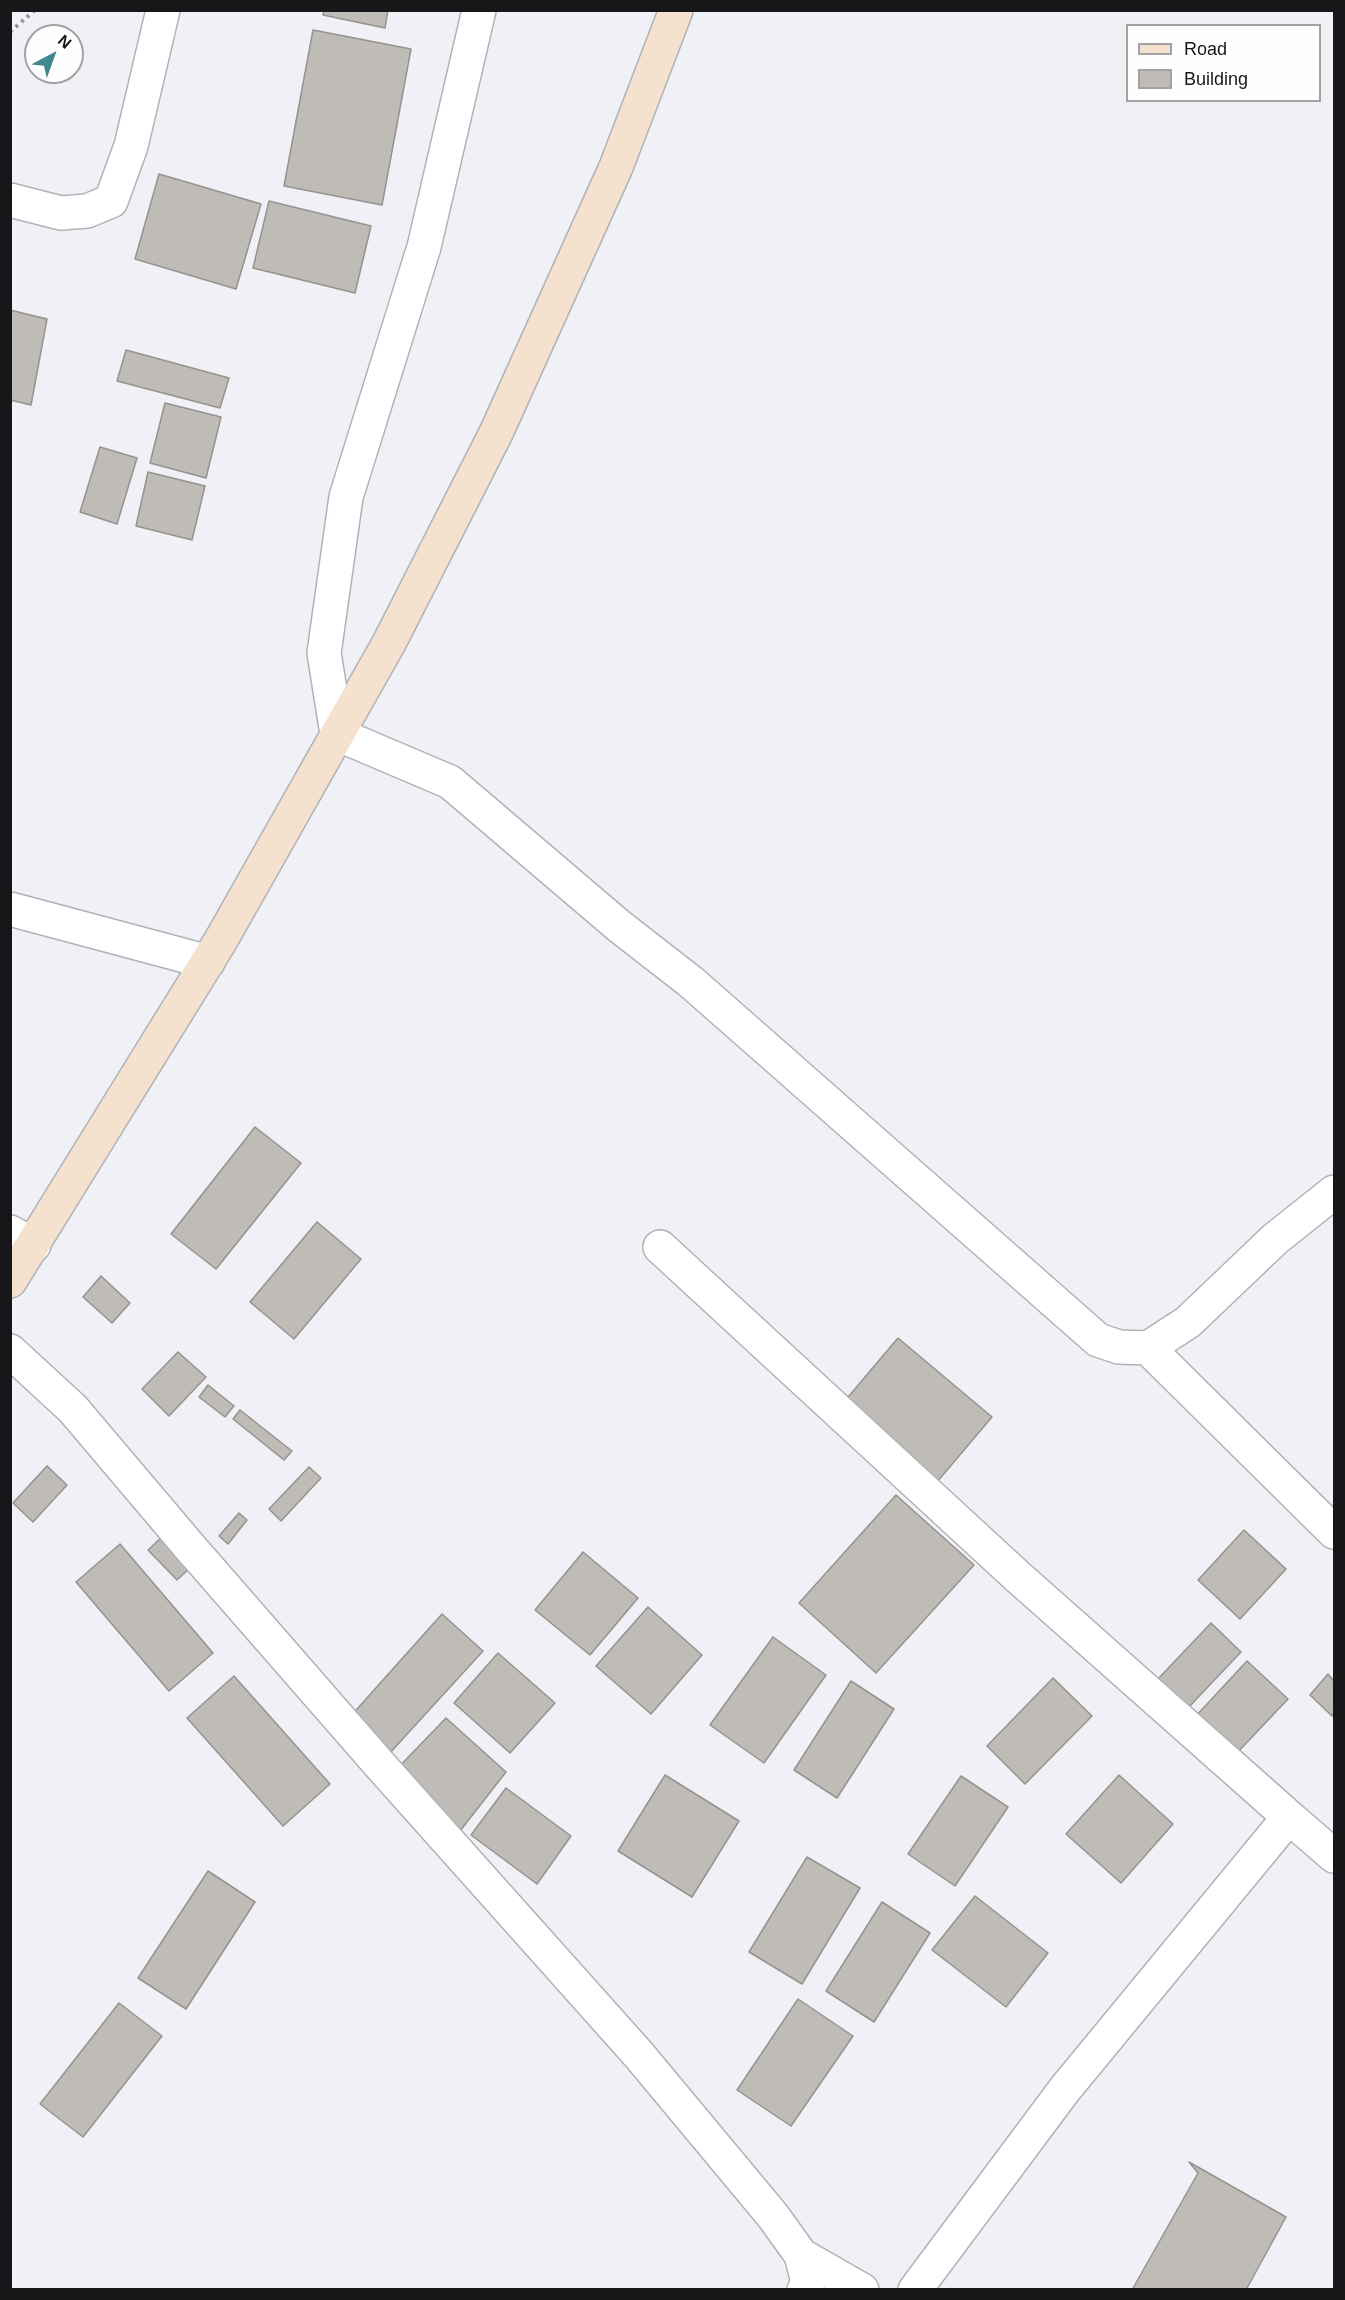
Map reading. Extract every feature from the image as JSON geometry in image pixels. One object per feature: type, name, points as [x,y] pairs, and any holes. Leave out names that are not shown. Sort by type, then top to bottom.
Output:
[{"type":"main road","points":[[10,1281],[22,1238],[208,962],[389,643],[496,433],[616,167],[676,10]]},
{"type":"street","points":[[10,200],[62,213],[87,211],[111,201],[131,146],[163,10]]},
{"type":"street","points":[[479,10],[424,246],[346,497],[324,653],[337,734],[450,782],[619,926],[691,982],[1085,1331],[1098,1340],[1119,1347],[1148,1348],[1188,1322],[1275,1239],[1334,1192]]},
{"type":"street","points":[[10,909],[208,962]]},
{"type":"street","points":[[660,1247],[1017,1576],[1335,1856]]},
{"type":"street","points":[[1148,1348],[1335,1532]]},
{"type":"street","points":[[10,1352],[74,1409],[189,1546],[372,1756],[639,2055],[773,2216],[801,2255],[807,2282],[804,2289]]},
{"type":"street","points":[[915,2289],[1065,2089],[1289,1817]]},
{"type":"street","points":[[801,2255],[862,2289]]},
{"type":"path","points":[[10,32],[35,10]]},
{"type":"building","points":[[324,10],[388,10],[385,28],[323,15]]},
{"type":"building","points":[[313,30],[411,49],[382,205],[284,186]]},
{"type":"building","points":[[159,174],[261,204],[236,289],[135,259]]},
{"type":"building","points":[[269,201],[371,226],[355,293],[253,268]]},
{"type":"building","points":[[10,310],[47,319],[31,405],[10,400]]},
{"type":"building","points":[[126,350],[229,378],[220,408],[117,381]]},
{"type":"building","points":[[165,403],[221,417],[206,478],[150,463]]},
{"type":"building","points":[[100,447],[137,458],[117,524],[80,512]]},
{"type":"building","points":[[148,472],[205,486],[192,540],[136,526]]},
{"type":"building","points":[[255,1127],[301,1163],[216,1269],[171,1234]]},
{"type":"building","points":[[317,1222],[361,1259],[294,1339],[250,1302]]},
{"type":"building","points":[[101,1276],[130,1303],[112,1323],[83,1297]]},
{"type":"building","points":[[898,1338],[992,1417],[937,1482],[843,1403]]},
{"type":"building","points":[[178,1352],[206,1377],[169,1416],[142,1389]]},
{"type":"building","points":[[208,1385],[234,1406],[225,1417],[199,1397]]},
{"type":"building","points":[[240,1410],[292,1451],[284,1460],[233,1419]]},
{"type":"building","points":[[47,1466],[67,1485],[33,1522],[13,1503]]},
{"type":"building","points":[[309,1467],[321,1478],[281,1521],[269,1509]]},
{"type":"building","points":[[896,1495],[974,1565],[876,1673],[799,1603]]},
{"type":"building","points":[[239,1513],[247,1520],[228,1544],[219,1536]]},
{"type":"building","points":[[1244,1530],[1286,1569],[1240,1619],[1198,1580]]},
{"type":"building","points":[[163,1536],[192,1566],[177,1580],[148,1550]]},
{"type":"building","points":[[120,1544],[213,1653],[169,1691],[76,1582]]},
{"type":"building","points":[[583,1552],[638,1598],[590,1655],[535,1610]]},
{"type":"building","points":[[648,1607],[702,1655],[651,1714],[596,1666]]},
{"type":"building","points":[[442,1614],[483,1651],[389,1754],[349,1718]]},
{"type":"building","points":[[1211,1623],[1241,1652],[1187,1709],[1157,1680]]},
{"type":"building","points":[[773,1637],[826,1675],[764,1763],[710,1725]]},
{"type":"building","points":[[498,1653],[555,1703],[510,1753],[454,1703]]},
{"type":"building","points":[[1247,1661],[1288,1699],[1235,1755],[1195,1717]]},
{"type":"building","points":[[1328,1674],[1334,1681],[1334,1713],[1332,1716],[1310,1695]]},
{"type":"building","points":[[234,1676],[330,1784],[283,1826],[187,1718]]},
{"type":"building","points":[[1053,1678],[1092,1716],[1025,1784],[987,1746]]},
{"type":"building","points":[[851,1681],[894,1709],[837,1798],[794,1770]]},
{"type":"building","points":[[446,1718],[506,1772],[460,1831],[392,1774]]},
{"type":"building","points":[[665,1775],[739,1821],[692,1897],[618,1851]]},
{"type":"building","points":[[1119,1775],[1173,1824],[1121,1883],[1066,1834]]},
{"type":"building","points":[[961,1776],[1008,1807],[955,1886],[908,1854]]},
{"type":"building","points":[[506,1788],[571,1836],[537,1884],[471,1835]]},
{"type":"building","points":[[807,1857],[860,1888],[802,1984],[749,1952]]},
{"type":"building","points":[[208,1871],[255,1902],[186,2009],[138,1978]]},
{"type":"building","points":[[975,1896],[1048,1953],[1006,2007],[932,1950]]},
{"type":"building","points":[[882,1902],[930,1933],[874,2022],[826,1991]]},
{"type":"building","points":[[798,1999],[853,2036],[791,2126],[737,2090]]},
{"type":"building","points":[[119,2003],[162,2036],[83,2137],[40,2104]]},
{"type":"building","points":[[1189,2162],[1286,2217],[1246,2290],[1132,2290],[1198,2173]]}]
